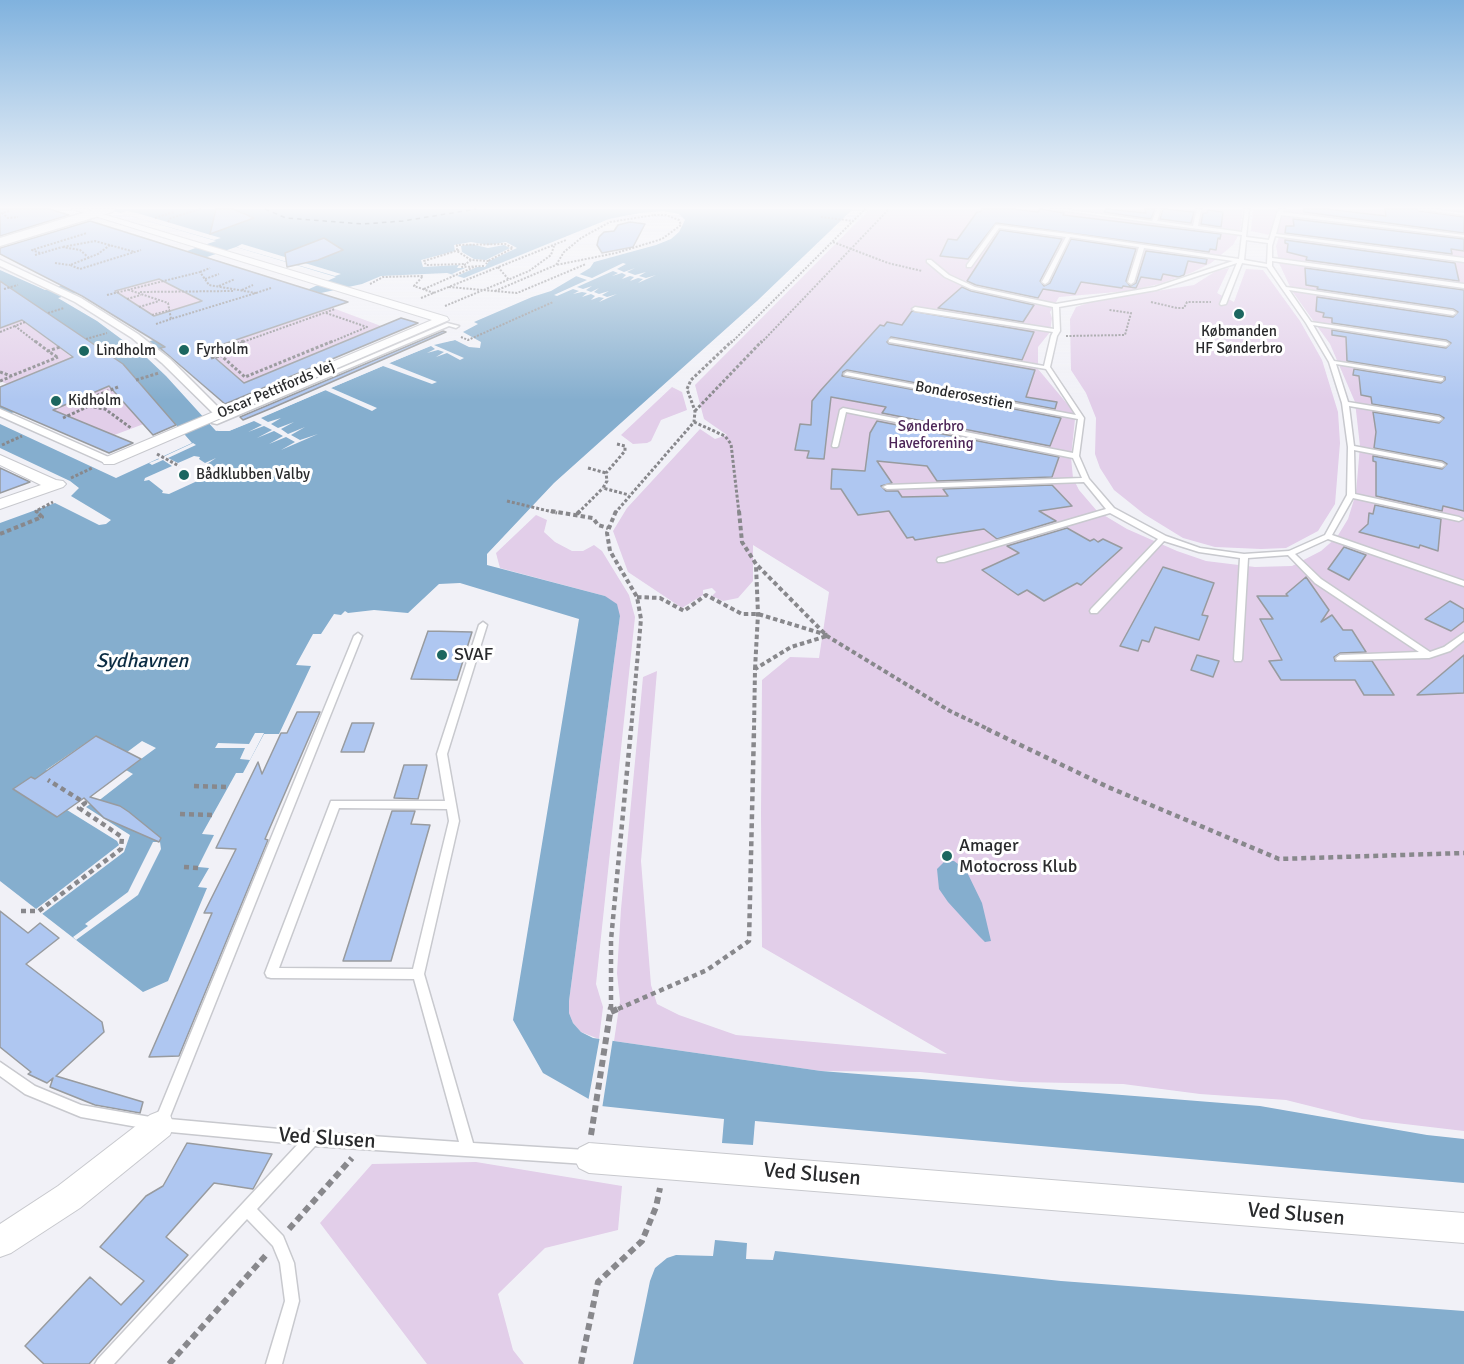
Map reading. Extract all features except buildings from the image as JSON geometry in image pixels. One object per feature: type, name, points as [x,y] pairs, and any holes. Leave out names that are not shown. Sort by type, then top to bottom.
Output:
[{"type":"street","points":[[23,273],[78,300],[135,336],[216,418]]},
{"type":"street","points":[[288,273],[354,293],[441,314]]},
{"type":"street","name":"Oscar Pettifords Vej","points":[[103,463],[178,431],[216,418],[441,314]]},
{"type":"street","points":[[0,412],[103,463]]},
{"type":"street","points":[[0,459],[59,483]]},
{"type":"street","points":[[0,504],[59,483]]},
{"type":"street","points":[[0,1242],[69,1197],[160,1125]]},
{"type":"street","name":"Ved Slusen","points":[[589,1158],[1464,1228]]},
{"type":"lane","points":[[943,273],[973,288],[1056,306],[1156,288],[1203,273]]},
{"type":"lane","points":[[1045,282],[1050,273]]},
{"type":"lane","points":[[1131,282],[1134,273]]},
{"type":"lane","points":[[1223,304],[1236,273]]},
{"type":"lane","points":[[1056,306],[1055,334],[1048,368],[1081,418],[1076,456],[1086,480],[1112,510],[1163,538],[1199,550],[1244,556],[1290,553],[1328,536],[1351,495],[1351,447],[1345,403],[1332,362],[1309,323],[1274,273]]},
{"type":"lane","points":[[1368,273],[1464,286]]},
{"type":"lane","points":[[1285,288],[1453,313]]},
{"type":"lane","points":[[915,309],[1055,334]]},
{"type":"lane","points":[[1309,323],[1446,344]]},
{"type":"lane","points":[[216,418],[449,324],[456,326]]},
{"type":"lane","points":[[891,341],[1048,368]]},
{"type":"lane","points":[[1332,362],[1441,380]]},
{"type":"lane","name":"Bonderosestien","points":[[847,374],[1081,418]]},
{"type":"lane","points":[[1345,403],[1439,419]]},
{"type":"lane","points":[[835,446],[843,410],[1076,456]]},
{"type":"lane","points":[[1351,447],[1442,465]]},
{"type":"lane","points":[[887,487],[1086,480]]},
{"type":"lane","points":[[1351,495],[1459,519]]},
{"type":"lane","points":[[941,560],[1112,510]]},
{"type":"lane","points":[[1328,536],[1464,584]]},
{"type":"lane","points":[[1094,611],[1163,538]]},
{"type":"lane","points":[[1290,553],[1318,581],[1429,655]]},
{"type":"lane","points":[[1238,659],[1244,556]]},
{"type":"lane","points":[[468,1149],[418,974],[454,821],[442,754],[483,625]]},
{"type":"lane","points":[[160,1125],[358,636]]},
{"type":"lane","points":[[1340,658],[1429,655],[1447,649],[1464,636]]},
{"type":"lane","points":[[418,974],[271,973],[335,804],[450,805]]},
{"type":"lane","name":"Ved Slusen","points":[[0,1068],[30,1090],[81,1112],[160,1125],[312,1139],[589,1158]]},
{"type":"lane","points":[[103,1364],[312,1139]]},
{"type":"lane","points":[[246,1209],[278,1241],[286,1263],[292,1301],[274,1364]]},
{"type":"path","points":[[107,295],[197,273]]},
{"type":"path","points":[[200,273],[213,288],[209,291]]},
{"type":"path","points":[[423,289],[461,273]]},
{"type":"path","points":[[429,301],[421,298],[484,273]]},
{"type":"path","points":[[503,273],[509,280]]},
{"type":"path","points":[[438,303],[446,305],[524,273]]},
{"type":"path","points":[[495,291],[538,273]]},
{"type":"path","points":[[449,287],[517,293],[565,273]]},
{"type":"path","points":[[592,1120],[610,1015],[611,940],[641,619],[637,597],[610,551],[608,528],[612,517],[629,495],[694,422],[695,411],[687,389],[691,380],[803,273]]},
{"type":"path","points":[[695,411],[827,273]]},
{"type":"path","points":[[932,273],[947,276]]},
{"type":"path","points":[[205,279],[219,274]]},
{"type":"path","points":[[379,287],[368,284],[383,277],[423,276],[414,286],[434,293]]},
{"type":"path","points":[[218,286],[235,279]]},
{"type":"path","points":[[209,285],[256,293]]},
{"type":"path","points":[[241,290],[253,285]]},
{"type":"path","points":[[156,324],[271,288]]},
{"type":"path","points":[[129,290],[168,303],[171,320]]},
{"type":"path","points":[[136,292],[250,292]]},
{"type":"path","points":[[127,299],[142,294]]},
{"type":"path","points":[[1124,294],[1177,308],[1184,308],[1187,302],[1223,304]]},
{"type":"path","points":[[139,307],[160,301]]},
{"type":"path","points":[[456,326],[460,336],[468,340],[553,302]]},
{"type":"path","points":[[441,314],[446,305]]},
{"type":"path","points":[[254,382],[245,377],[216,351],[335,309]]},
{"type":"path","points":[[152,315],[170,310]]},
{"type":"path","points":[[326,314],[374,329]]},
{"type":"path","points":[[1055,334],[1125,335],[1131,314]]},
{"type":"path","points":[[0,332],[25,322]]},
{"type":"path","points":[[0,381],[58,357],[15,326]]},
{"type":"path","points":[[245,377],[367,327]]},
{"type":"path","points":[[48,351],[60,347]]},
{"type":"path","points":[[211,358],[220,356]]},
{"type":"path","points":[[136,380],[166,366]]},
{"type":"path","points":[[0,372],[11,376]]},
{"type":"path","points":[[118,387],[81,402],[105,409],[131,428]]},
{"type":"path","points":[[63,418],[89,406]]},
{"type":"path","points":[[694,422],[725,436],[730,444],[742,542],[756,564],[827,636]]},
{"type":"path","points":[[0,446],[28,434]]},
{"type":"path","points":[[606,473],[625,450],[625,446],[617,444]]},
{"type":"path","points":[[157,454],[179,466]]},
{"type":"path","points":[[59,483],[103,463]]},
{"type":"path","points":[[588,468],[606,473]]},
{"type":"path","points":[[578,514],[608,481],[606,473]]},
{"type":"path","points":[[603,488],[629,495]]},
{"type":"path","points":[[507,501],[567,515],[578,514],[592,518],[598,525],[608,528]]},
{"type":"path","points":[[0,534],[42,517],[36,511],[53,502]]},
{"type":"path","points":[[610,1015],[707,970],[749,941],[758,614],[756,564]]},
{"type":"path","points":[[637,597],[660,598],[684,611],[706,595],[742,614],[758,614],[827,636],[950,711],[1108,787],[1279,859],[1464,853]]},
{"type":"path","points":[[755,669],[791,647],[827,636]]},
{"type":"path","points":[[21,911],[39,912],[122,849],[122,837],[79,808],[86,803],[48,780]]},
{"type":"path","points":[[194,786],[228,787]]},
{"type":"path","points":[[180,814],[212,815]]},
{"type":"path","points":[[184,867],[198,868]]},
{"type":"path","points":[[581,1364],[598,1282],[642,1241],[656,1207]]},
{"type":"green space","points":[[182,273],[222,273],[253,285],[159,326],[105,294]]},
{"type":"green space","name":"Sønderbro Haveforening","points":[[807,273],[1191,273],[1159,284],[1128,291],[1059,297],[1050,312],[1052,318],[1050,332],[1038,347],[1038,369],[1074,412],[1071,457],[1073,478],[1079,490],[1097,511],[1127,529],[1177,551],[1206,561],[1255,567],[1292,566],[1321,551],[1337,537],[1348,519],[1356,493],[1360,446],[1355,402],[1330,344],[1292,291],[1283,273],[1464,273],[1464,1131],[1362,1119],[1286,1100],[1200,1094],[1123,1084],[1020,1082],[920,1072],[821,1071],[614,1041],[620,1001],[617,973],[621,909],[643,677],[657,671],[641,861],[651,985],[657,1004],[679,1015],[736,1035],[947,1054],[762,947],[762,680],[790,657],[819,658],[829,592],[753,545],[753,581],[738,598],[723,601],[712,596],[716,592],[712,588],[703,590],[703,595],[682,608],[628,572],[613,531],[627,508],[700,429],[715,439],[727,435],[704,419],[695,385]]},
{"type":"green space","points":[[1213,273],[1227,273],[1217,293],[1234,302],[1245,273],[1265,273],[1300,321],[1322,360],[1338,412],[1340,443],[1335,504],[1318,531],[1286,548],[1215,547],[1183,538],[1144,514],[1114,490],[1100,468],[1095,454],[1096,418],[1086,393],[1071,370],[1070,319],[1076,307],[1094,301],[1194,285]]},
{"type":"green space","points":[[330,307],[381,326],[244,387],[203,351]]},
{"type":"green space","points":[[22,320],[77,361],[7,384],[0,381],[0,328]]},
{"type":"green space","points":[[116,383],[114,392],[134,414],[141,412],[149,422],[109,437],[51,411]]},
{"type":"green space","points":[[672,387],[682,392],[687,410],[661,420],[651,441],[647,443],[633,444],[621,435]]},
{"type":"green space","points":[[536,515],[547,520],[544,532],[555,542],[572,551],[583,551],[594,545],[602,551],[629,595],[635,617],[596,984],[603,1007],[599,1039],[581,1032],[573,1023],[569,1013],[569,1001],[620,616],[605,596],[500,568],[496,553]]},
{"type":"green space","points":[[476,1162],[622,1186],[618,1230],[545,1248],[498,1294],[513,1350],[524,1364],[427,1364],[320,1223],[372,1164]]},
{"type":"water","name":"Sydhavnen","points":[[0,273],[6,273],[45,290],[108,273],[150,273],[58,298],[97,321],[132,347],[309,289],[336,277],[322,273],[477,273],[464,278],[447,273],[381,276],[362,284],[321,293],[160,349],[163,351],[146,357],[216,431],[223,429],[229,431],[437,343],[455,340],[469,347],[480,348],[481,342],[463,332],[478,324],[474,322],[551,291],[582,273],[787,273],[554,483],[487,554],[487,565],[605,596],[617,604],[620,616],[569,1001],[569,1013],[573,1023],[581,1032],[593,1038],[821,1071],[1260,1106],[1427,1135],[1464,1139],[1464,1183],[755,1121],[753,1145],[722,1143],[724,1119],[601,1106],[543,1073],[513,1020],[579,619],[460,583],[439,584],[408,613],[374,610],[348,613],[345,611],[341,615],[334,614],[321,634],[313,634],[296,665],[311,666],[279,734],[264,734],[243,773],[236,773],[202,834],[214,835],[198,867],[209,868],[198,887],[207,888],[168,981],[143,992],[0,881],[0,523],[55,503],[99,525],[111,520],[71,496],[79,488],[70,481],[0,448],[0,424],[116,478],[192,443],[124,365],[0,418],[0,400],[109,355],[0,287]]},
{"type":"water","points":[[945,861],[954,861],[966,870],[982,903],[991,941],[985,942],[979,936],[939,889],[937,869]]},
{"type":"water","points":[[715,1240],[747,1243],[746,1259],[773,1260],[775,1251],[1061,1281],[1464,1311],[1464,1364],[633,1364],[650,1281],[655,1268],[667,1258],[676,1255],[713,1256]]},
{"type":"pier","points":[[324,273],[341,274],[335,276]]},
{"type":"pier","points":[[576,273],[592,278],[603,273],[609,273],[577,287],[583,289],[592,286],[586,290],[591,292],[599,288],[594,292],[599,294],[609,291],[602,295],[607,297],[617,294],[599,302],[604,298],[591,300],[595,296],[591,294],[582,297],[587,293],[573,294],[579,291],[573,289],[557,296],[554,295],[587,280],[573,275]]},
{"type":"pier","points":[[618,273],[629,273],[635,275],[645,273],[639,276],[646,278],[656,275],[638,283],[643,279],[630,281],[634,277],[630,276],[622,279],[626,275],[622,273],[612,276]]},
{"type":"pier","points":[[451,337],[455,340],[434,345],[464,358],[460,360],[447,353],[436,357],[444,352],[438,350],[427,353],[435,349],[431,346],[389,363],[437,382],[432,384],[383,366],[331,388],[377,408],[372,411],[325,390],[261,418],[268,422],[281,418],[271,424],[278,428],[294,422],[281,429],[288,434],[305,427],[291,435],[300,440],[318,434],[281,450],[295,442],[286,437],[269,444],[283,436],[274,431],[257,438],[272,430],[264,426],[248,432],[262,425],[254,421],[229,431],[216,431],[436,340]]},
{"type":"pier","points":[[193,443],[196,445],[168,458],[178,463],[194,456],[200,457],[199,459],[205,463],[216,458],[207,464],[212,467],[224,463],[214,468],[219,468],[219,471],[169,494],[162,493],[163,491],[149,480],[144,481],[145,478],[172,466],[163,460],[152,465],[149,463],[159,459],[156,456],[161,454],[165,456]]},
{"type":"pier","points":[[255,733],[264,733],[250,760],[240,759],[245,748],[215,748],[218,743],[249,744]]},
{"type":"pier","points":[[96,736],[117,746],[92,764],[103,770],[142,741],[156,748],[126,770],[133,774],[97,802],[86,807],[130,835],[124,852],[42,914],[36,909],[119,845],[117,841],[67,810],[57,817],[13,789],[38,781],[50,773],[46,770]]},
{"type":"pier","points":[[153,842],[160,842],[161,849],[138,895],[76,940],[73,937],[88,926],[85,924],[128,892]]},
{"type":"pier","points":[[600,1036],[613,1038],[602,1109],[588,1102]]},
{"type":"place","name":"Købmanden HF Sønderbro","points":[[1239,314]]},
{"type":"place","name":"Fyrholm","points":[[184,350]]},
{"type":"place","name":"Lindholm","points":[[84,351]]},
{"type":"place","name":"Kidholm","points":[[56,401]]},
{"type":"place","name":"Bådklubben Valby","points":[[184,475]]},
{"type":"place","name":"SVAF","points":[[442,655]]},
{"type":"place","name":"Amager Motocross Klub","points":[[947,856]]}]
